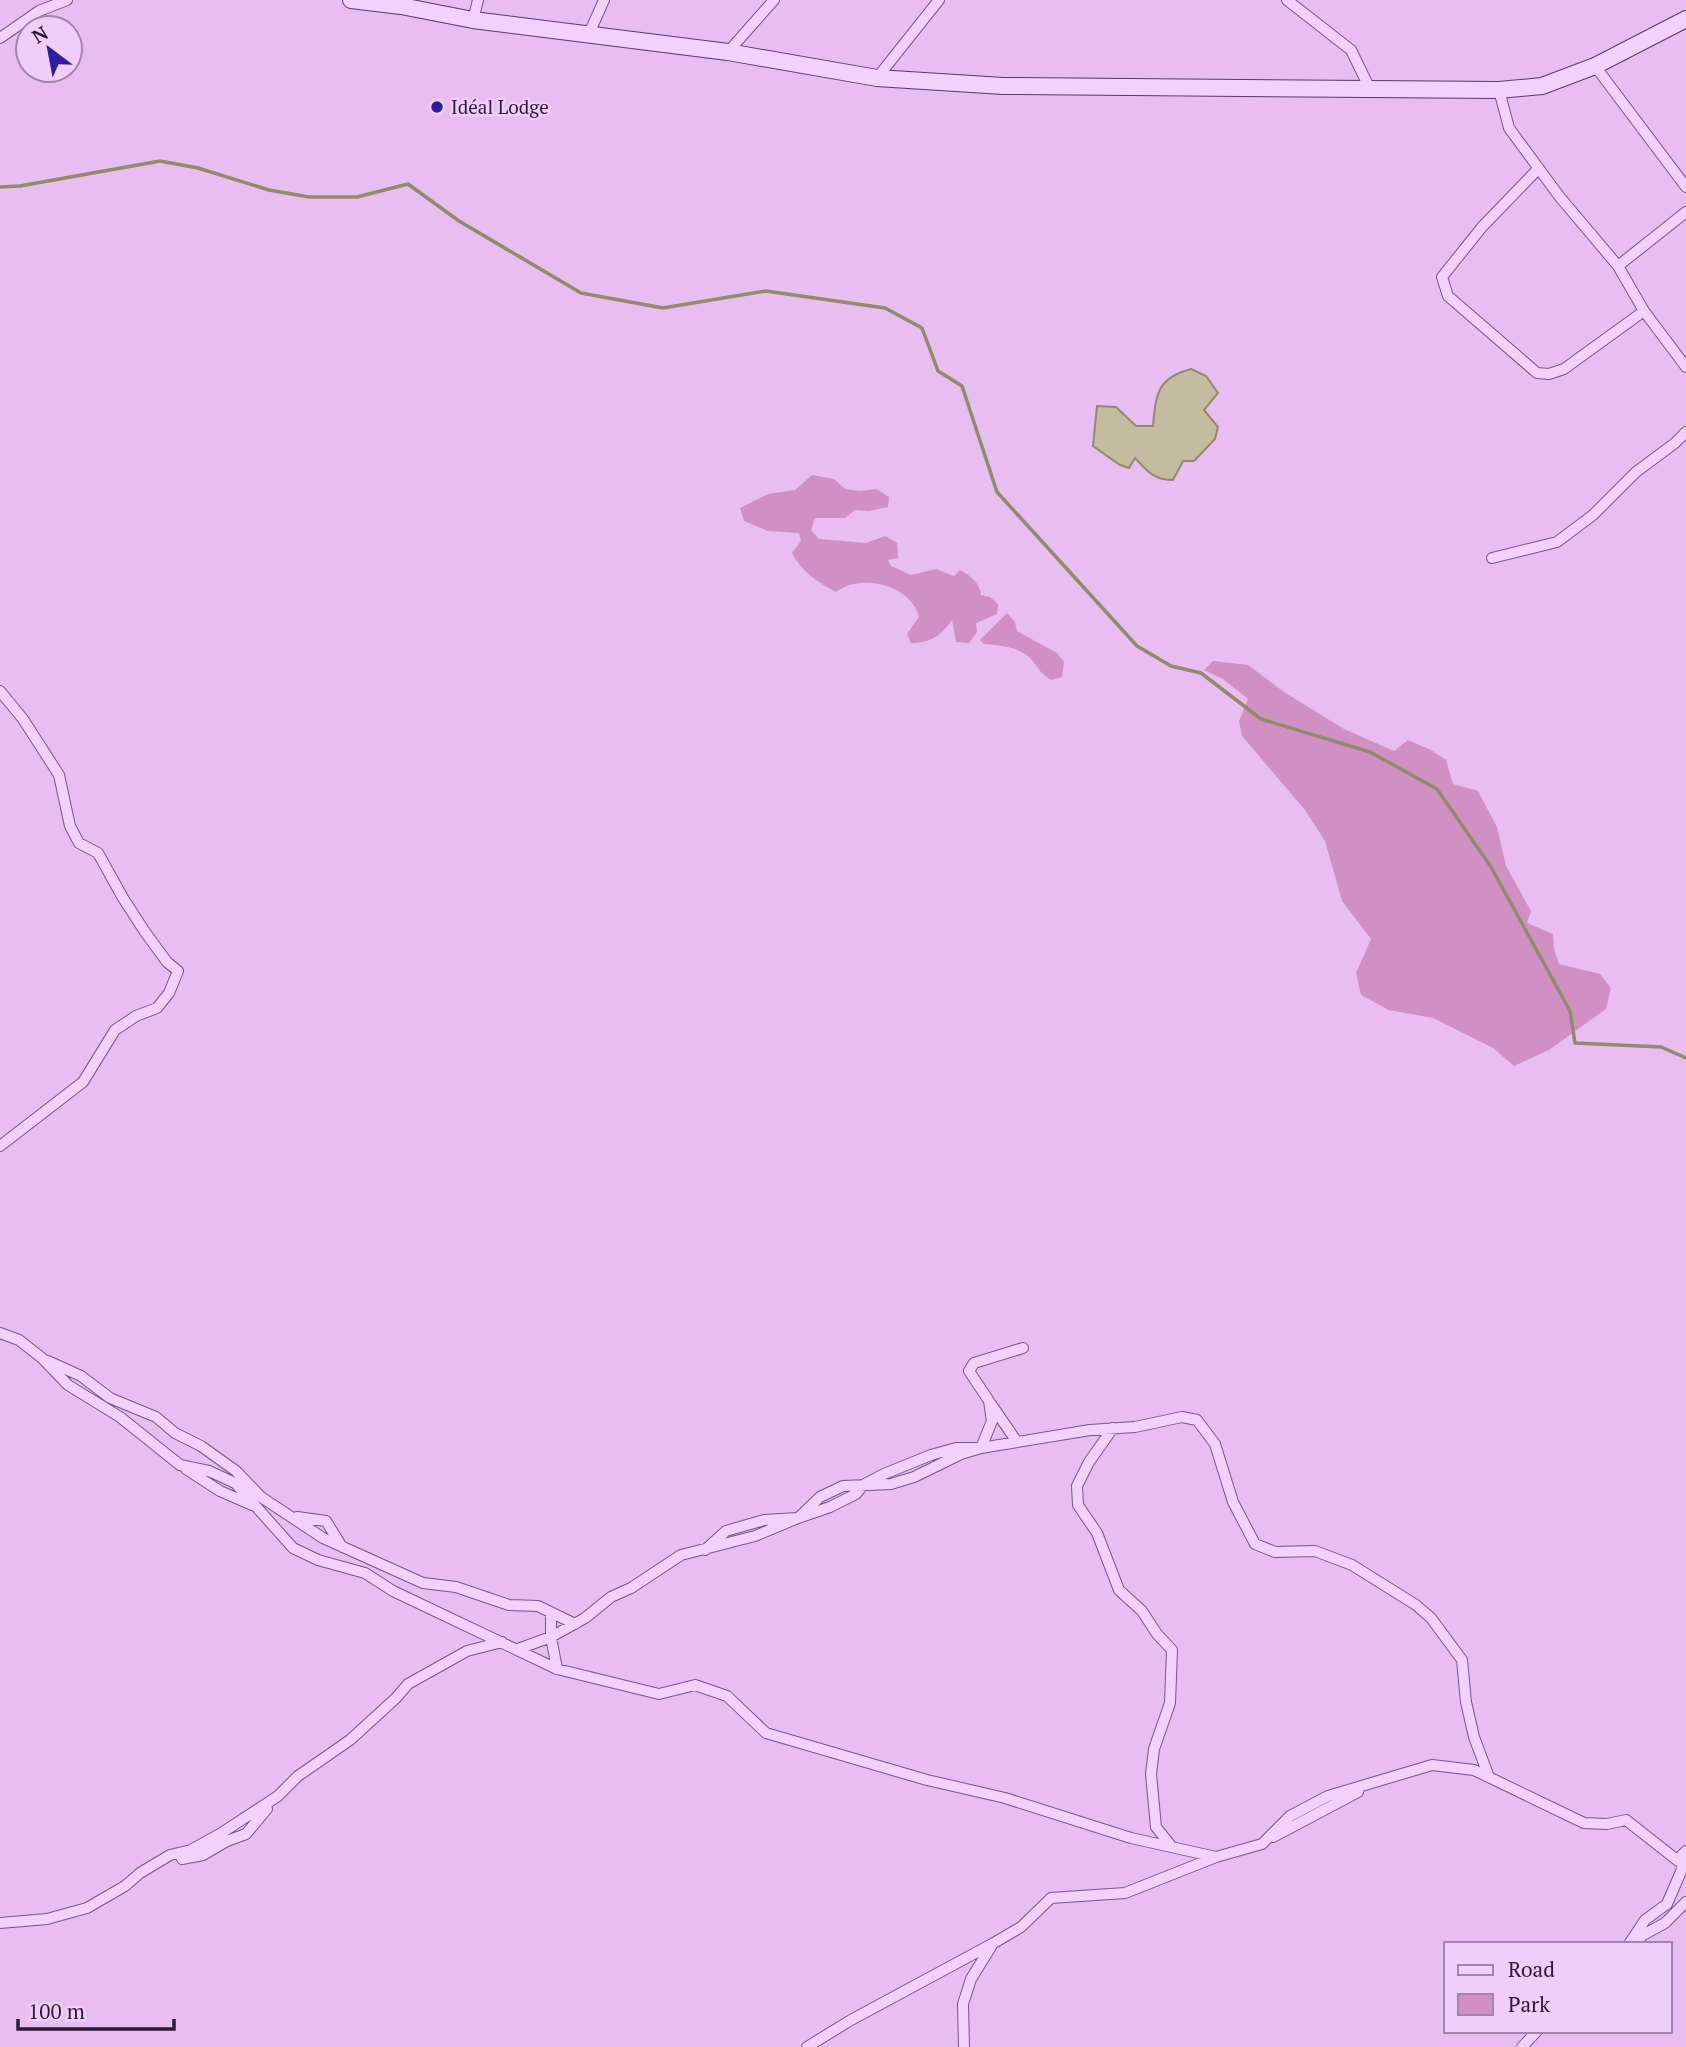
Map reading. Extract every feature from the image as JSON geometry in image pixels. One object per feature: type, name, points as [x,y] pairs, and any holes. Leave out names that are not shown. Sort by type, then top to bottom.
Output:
[{"type":"main road","points":[[351,0],[588,36],[728,52],[877,78],[1003,86],[1499,90],[1542,86],[1595,66],[1686,19]]},
{"type":"street","points":[[0,38],[39,11],[67,0]]},
{"type":"street","points":[[473,20],[478,0]]},
{"type":"street","points":[[588,36],[604,0]]},
{"type":"street","points":[[728,52],[774,0]]},
{"type":"street","points":[[877,78],[939,0]]},
{"type":"street","points":[[1287,0],[1351,50],[1370,89]]},
{"type":"street","points":[[1595,66],[1686,187]]},
{"type":"street","points":[[1499,90],[1509,128],[1538,169],[1618,266],[1644,311],[1686,368]]},
{"type":"street","points":[[1538,169],[1455,258],[1442,278],[1448,296],[1536,373],[1549,374],[1564,369],[1644,311]]},
{"type":"street","points":[[1618,266],[1686,212]]},
{"type":"street","points":[[1492,558],[1557,542],[1593,515],[1636,472],[1686,432]]},
{"type":"street","points":[[0,691],[23,719],[59,775],[70,826],[79,843],[98,853],[145,932],[167,962],[178,971],[169,993],[157,1009],[136,1016],[115,1030],[83,1082],[0,1146]]},
{"type":"street","points":[[0,1333],[19,1340],[42,1358],[68,1385],[120,1417],[180,1465],[209,1471],[235,1483],[293,1548],[318,1560],[365,1573],[393,1591],[556,1669],[659,1694],[695,1685],[727,1696],[766,1733],[927,1780],[1005,1798],[1131,1838],[1216,1857]]},
{"type":"street","points":[[1017,1442],[970,1371],[974,1363],[1023,1348]]},
{"type":"street","points":[[42,1358],[81,1376],[110,1398],[156,1417],[236,1471],[261,1497],[293,1517],[326,1521],[342,1546],[423,1583],[456,1587],[509,1605],[538,1606],[575,1624]]},
{"type":"street","points":[[981,1448],[992,1421],[989,1401]]},
{"type":"street","points":[[518,1649],[551,1637],[575,1624],[611,1597],[631,1588],[681,1555],[755,1536],[798,1518],[820,1497],[843,1486],[899,1482],[961,1454],[981,1448],[1090,1430],[1135,1427],[1182,1417],[1197,1420],[1215,1444],[1233,1502],[1255,1544],[1275,1552],[1315,1551],[1352,1565],[1404,1597],[1431,1618],[1462,1660],[1466,1702],[1489,1777]]},
{"type":"street","points":[[1113,1428],[1089,1462],[1077,1486],[1078,1505],[1097,1533],[1119,1590],[1142,1611],[1157,1634],[1172,1650],[1170,1703],[1154,1749],[1151,1774],[1156,1827],[1172,1847]]},
{"type":"street","points":[[551,1613],[551,1637],[556,1669]]},
{"type":"street","points":[[0,1923],[34,1920],[52,1911],[75,1906],[174,1862],[203,1855],[226,1841],[246,1834],[298,1776],[350,1740],[396,1699],[408,1684],[467,1651],[502,1642]]},
{"type":"street","points":[[807,2047],[1021,1927],[1051,1898],[1125,1893],[1216,1857],[1262,1844],[1290,1816],[1328,1796],[1432,1765],[1474,1770],[1584,1823],[1607,1824],[1626,1820],[1684,1867]]},
{"type":"street","points":[[1630,1942],[1645,1920],[1667,1904],[1684,1867],[1681,1856],[1686,1851]]},
{"type":"street","points":[[1636,1942],[1665,1923],[1686,1902]]},
{"type":"street","points":[[964,2047],[963,2004],[971,1979],[992,1944]]},
{"type":"street","points":[[1522,2047],[1535,2033]]},
{"type":"green space","points":[[812,475],[834,479],[845,489],[877,489],[889,497],[888,507],[869,511],[855,510],[845,518],[815,518],[811,530],[819,539],[866,543],[885,536],[897,543],[898,558],[888,560],[891,566],[911,575],[936,569],[954,576],[960,570],[974,580],[981,595],[990,597],[998,604],[997,614],[976,623],[977,632],[969,643],[956,642],[952,620],[934,638],[911,643],[907,634],[919,617],[906,596],[884,585],[871,583],[846,586],[836,592],[811,576],[796,560],[792,553],[801,541],[799,533],[768,531],[744,521],[740,508],[768,494],[795,490]]},
{"type":"green space","points":[[1007,613],[1015,622],[1017,631],[1057,653],[1064,662],[1062,677],[1051,680],[1022,652],[984,644],[980,640]]},
{"type":"green space","points":[[1213,661],[1248,665],[1284,692],[1344,729],[1394,751],[1408,740],[1446,760],[1453,784],[1478,791],[1497,827],[1506,866],[1531,911],[1527,923],[1553,934],[1559,964],[1600,974],[1611,988],[1606,1009],[1549,1050],[1514,1066],[1493,1048],[1433,1018],[1389,1010],[1361,995],[1356,973],[1371,939],[1342,901],[1325,841],[1305,810],[1242,736],[1239,721],[1248,699],[1223,679],[1204,670]]},
{"type":"shaded area","points":[[1191,369],[1206,376],[1218,393],[1204,410],[1218,427],[1215,439],[1194,461],[1183,461],[1173,480],[1166,480],[1147,471],[1135,458],[1129,468],[1120,465],[1093,446],[1097,406],[1116,407],[1136,426],[1153,426],[1160,389],[1171,377]]},
{"type":"waterway","points":[[0,187],[20,186],[160,161],[198,168],[269,190],[309,197],[357,197],[408,184],[459,221],[581,293],[663,308],[766,291],[885,308],[922,328],[938,371],[962,386],[997,492],[1137,646],[1171,666],[1201,673],[1261,719],[1370,752],[1437,789],[1491,867],[1570,1011],[1575,1043],[1661,1047],[1686,1058]]},
{"type":"place","name":"Idéal Lodge","points":[[437,107]]}]
